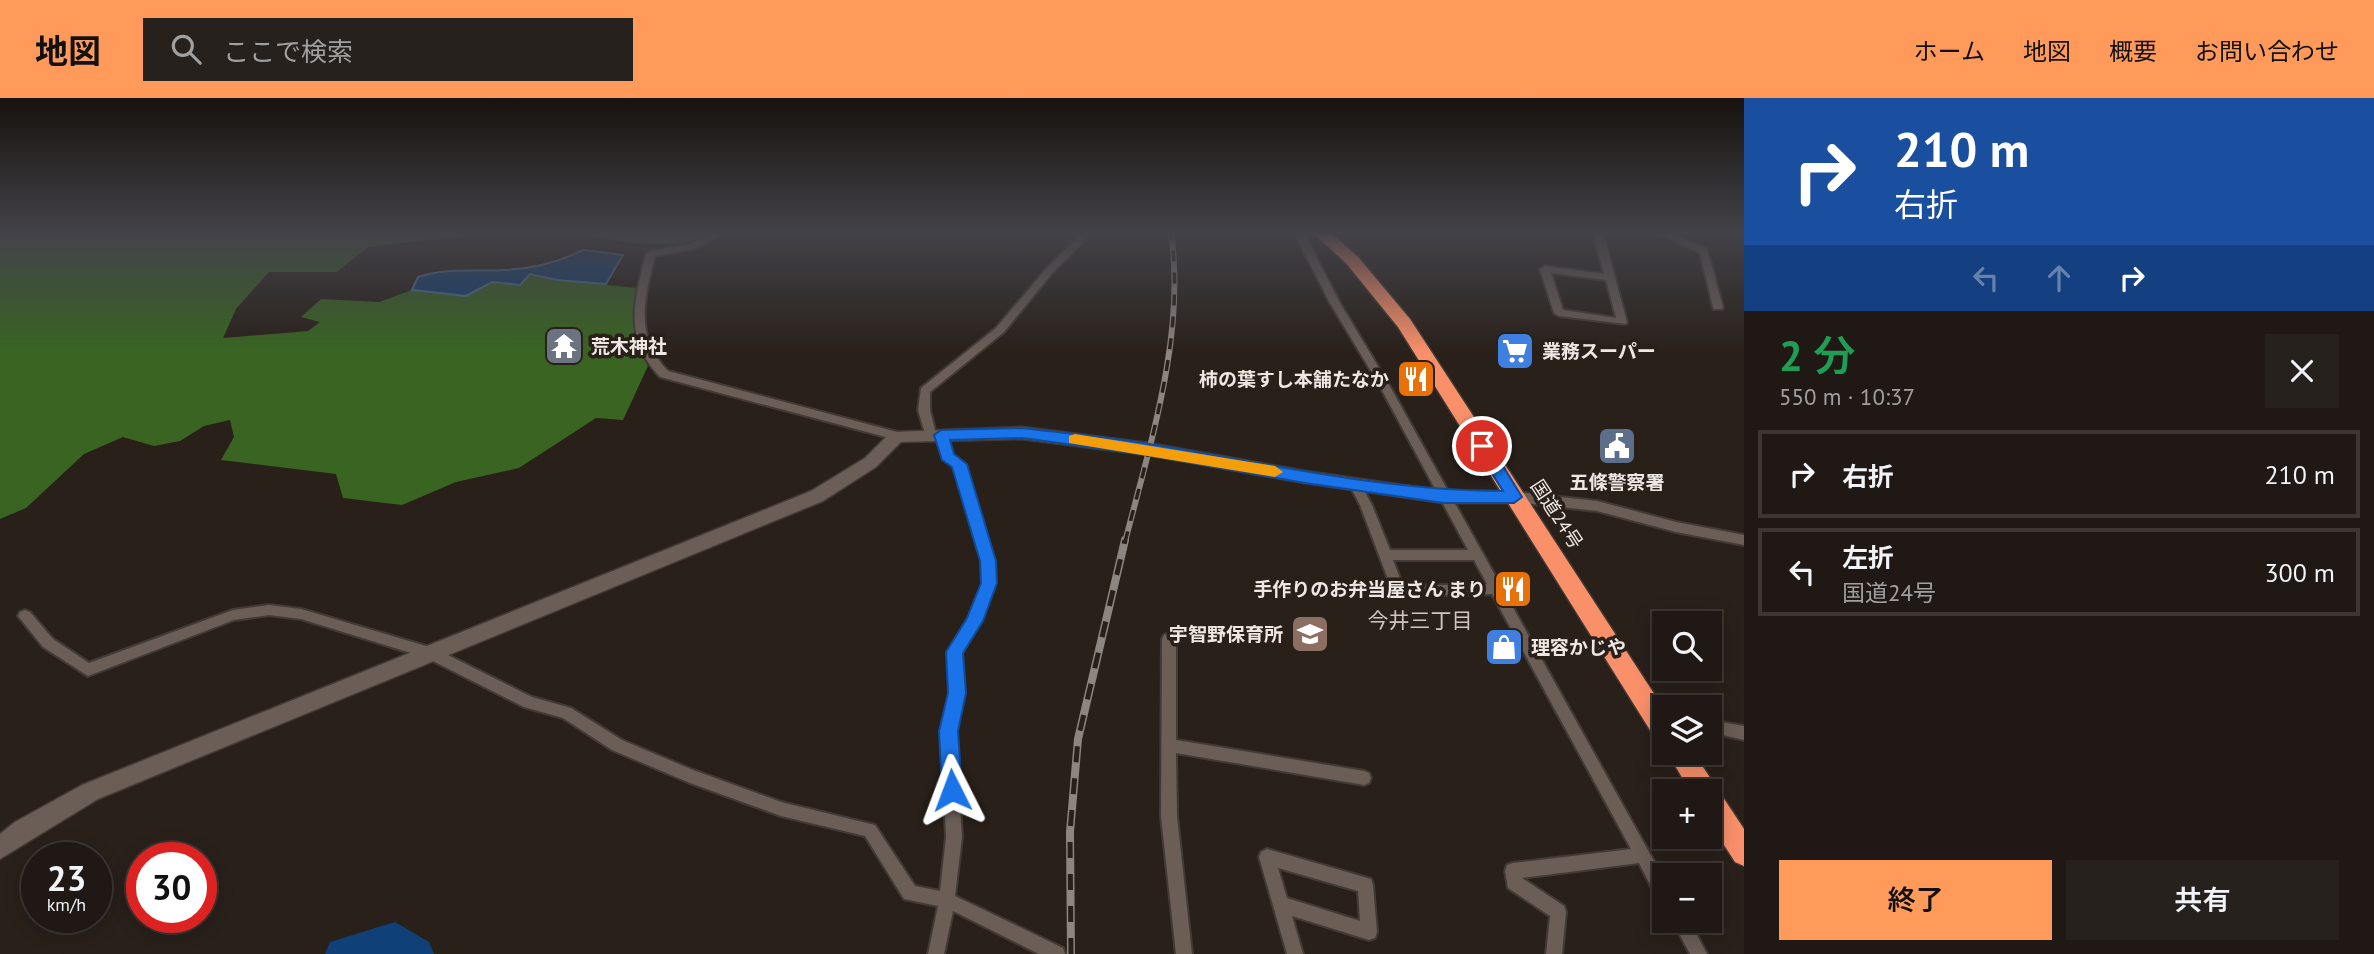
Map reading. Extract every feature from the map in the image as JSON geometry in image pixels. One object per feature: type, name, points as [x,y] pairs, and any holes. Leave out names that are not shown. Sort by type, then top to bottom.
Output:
[{"type":"highway","name":"国道24号","points":[[1363,273],[1404,323],[1514,497],[1652,706]]},
{"type":"highway","points":[[1722,819],[1744,853]]},
{"type":"street","points":[[646,273],[638,323],[644,351],[654,366],[664,374],[897,436],[1022,433],[1148,449],[1444,497],[1514,497],[1597,506],[1676,527],[1744,540]]},
{"type":"street","points":[[936,954],[947,900],[954,837],[948,731],[957,693],[954,652],[974,621],[989,583],[988,561],[959,464],[948,457],[935,434],[924,410],[925,391],[1000,330],[1048,273]]},
{"type":"street","points":[[1320,273],[1383,383],[1652,873]]},
{"type":"street","points":[[1546,273],[1559,313],[1622,322],[1609,273]]},
{"type":"street","points":[[1574,273],[1610,278]]},
{"type":"street","points":[[1709,273],[1718,307]]},
{"type":"street","points":[[0,848],[23,830],[90,792],[817,496],[886,451],[897,436]]},
{"type":"street","points":[[1355,484],[1399,591],[1495,589]]},
{"type":"street","points":[[1385,555],[1477,555]]},
{"type":"street","points":[[25,616],[48,643],[88,670],[251,611],[301,614],[431,653],[529,704],[566,712],[617,744],[690,776],[781,809],[870,830],[910,893],[947,900],[1057,954]]},
{"type":"street","points":[[1169,639],[1168,816],[1184,954]]},
{"type":"street","points":[[1722,728],[1744,733]]},
{"type":"street","points":[[1169,745],[1364,778]]},
{"type":"street","points":[[1554,954],[1558,912],[1514,882],[1513,871],[1642,855]]},
{"type":"street","points":[[1282,905],[1369,932],[1365,885],[1267,857],[1295,954]]},
{"type":"street","points":[[1687,933],[1699,954]]},
{"type":"green space","points":[[0,273],[268,273],[236,309],[223,338],[308,331],[320,322],[301,317],[321,299],[379,302],[412,290],[466,296],[492,282],[520,285],[530,274],[557,280],[637,288],[636,338],[648,366],[623,420],[596,418],[519,468],[456,482],[402,505],[343,498],[336,474],[221,460],[234,437],[230,420],[204,426],[180,441],[154,446],[123,437],[84,454],[26,508],[0,519]]},
{"type":"water","points":[[612,273],[606,284],[557,280],[530,274],[520,285],[492,282],[466,296],[412,290],[418,277],[429,274]]},
{"type":"waterway","points":[[342,954],[395,938],[417,954]]},
{"type":"railway","points":[[1125,542],[1163,389],[1174,310],[1174,273]]},
{"type":"railway","points":[[1071,954],[1070,832],[1078,739],[1125,540]]},
{"type":"slow traffic","points":[[1075,440],[1148,449],[1275,472]]},
{"type":"place","name":"荒木神社","points":[[564,346]]},
{"type":"place","name":"業務スーパー","points":[[1515,351]]},
{"type":"place","name":"柿の葉すし本舗たなか","points":[[1416,379]]},
{"type":"place","name":"五條警察署","points":[[1617,446]]},
{"type":"place","name":"手作りのお弁当屋さん まり","points":[[1513,589]]},
{"type":"place","name":"宇智野保育所","points":[[1310,634]]},
{"type":"place","name":"理容かじや","points":[[1504,647]]},
{"type":"district","name":"今井三丁目","points":[[1420,621]]},
{"type":"route","points":[[952,790],[948,731],[957,693],[954,652],[974,621],[989,583],[988,561],[968,502],[959,464],[948,457],[941,435],[1022,433],[1148,449],[1305,477],[1444,497],[1514,497],[1482,446]]}]
